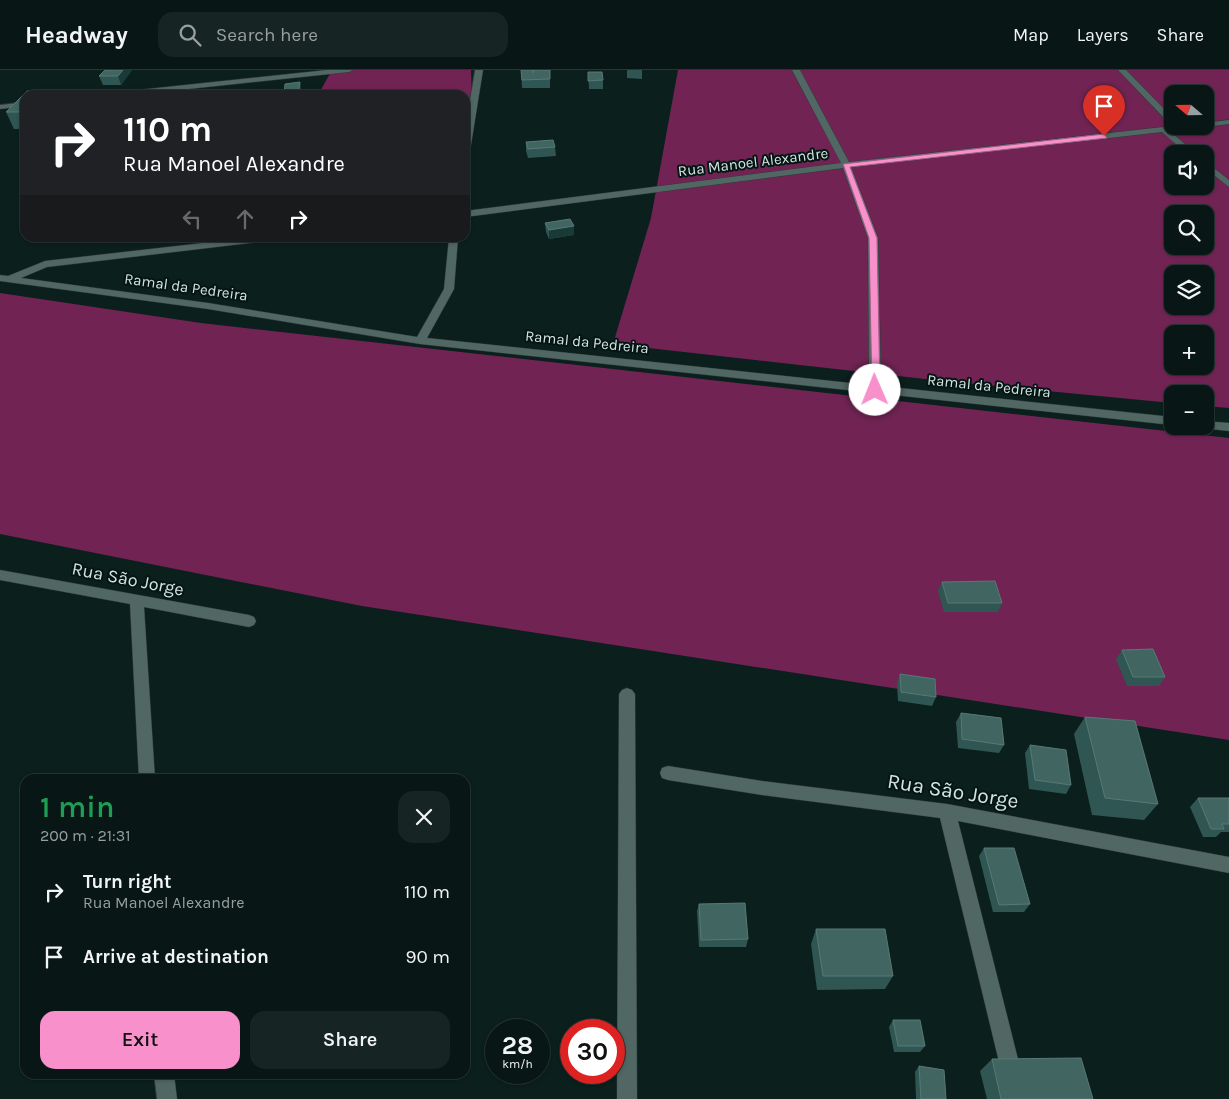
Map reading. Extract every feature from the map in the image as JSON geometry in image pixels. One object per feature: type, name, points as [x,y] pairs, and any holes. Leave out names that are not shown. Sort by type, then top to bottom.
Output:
[{"type":"street","points":[[158,90],[349,70]]},
{"type":"street","points":[[470,126],[479,70]]},
{"type":"street","points":[[796,70],[846,165],[873,238],[875,390]]},
{"type":"street","points":[[1122,70],[1164,113]]},
{"type":"street","points":[[0,106],[20,104]]},
{"type":"street","points":[[1214,124],[1229,122]]},
{"type":"street","name":"Rua Manoel Alexandre","points":[[470,213],[846,165],[1164,130]]},
{"type":"street","points":[[1170,135],[1182,145]]},
{"type":"street","points":[[1214,172],[1229,184]]},
{"type":"street","points":[[5,279],[45,264],[233,242]]},
{"type":"street","points":[[420,340],[449,289],[454,242]]},
{"type":"street","name":"Ramal da Pedreira","points":[[5,279],[208,306],[420,340],[1164,420]]},
{"type":"street","points":[[1214,425],[1229,427]]},
{"type":"street","name":"Rua São Jorge","points":[[0,575],[249,621]]},
{"type":"street","points":[[137,601],[147,774]]},
{"type":"street","points":[[627,694],[627,1099]]},
{"type":"street","name":"Rua São Jorge","points":[[668,773],[762,788],[947,811],[1229,864]]},
{"type":"street","points":[[947,811],[1018,1099]]},
{"type":"street","points":[[165,1079],[167,1099]]},
{"type":"shaded area","points":[[332,70],[471,70],[473,129],[470,129],[470,90],[321,90]]},
{"type":"shaded area","points":[[678,70],[1229,70],[1229,408],[1214,407],[1214,385],[1164,385],[1164,402],[934,380],[613,344],[651,218]]},
{"type":"shaded area","points":[[0,293],[201,323],[1164,431],[1164,435],[1202,435],[1229,438],[1229,740],[362,606],[0,534]]},
{"type":"building","points":[[105,70],[123,70],[118,76],[99,76]]},
{"type":"building","points":[[521,70],[532,70],[533,73],[533,70],[550,70],[550,79],[522,80]]},
{"type":"building","points":[[588,72],[602,72],[603,80],[588,81]]},
{"type":"building","points":[[300,82],[299,90],[284,90],[285,84]]},
{"type":"building","points":[[20,98],[20,112],[6,112]]},
{"type":"building","points":[[553,140],[555,147],[528,149],[526,142]]},
{"type":"building","points":[[570,219],[574,226],[549,230],[545,223]]},
{"type":"building","points":[[995,581],[1002,603],[948,603],[942,582]]},
{"type":"building","points":[[1153,649],[1165,677],[1133,677],[1122,650]]},
{"type":"building","points":[[900,674],[935,679],[936,697],[901,692]]},
{"type":"building","points":[[961,713],[1001,718],[1004,745],[962,739]]},
{"type":"building","points":[[1085,717],[1135,721],[1158,804],[1105,798]]},
{"type":"building","points":[[1030,745],[1066,750],[1071,785],[1035,780]]},
{"type":"building","points":[[1198,798],[1229,798],[1229,824],[1222,824],[1224,829],[1211,829]]},
{"type":"building","points":[[984,848],[1014,848],[1030,904],[999,905]]},
{"type":"building","points":[[745,903],[748,939],[701,940],[699,904]]},
{"type":"building","points":[[816,929],[885,929],[893,976],[823,976]]},
{"type":"building","points":[[893,1020],[920,1020],[925,1046],[898,1046]]},
{"type":"building","points":[[1081,1058],[1093,1099],[1001,1099],[992,1059]]},
{"type":"building","points":[[919,1066],[944,1070],[946,1099],[921,1099]]},
{"type":"route","points":[[875,390],[873,238],[846,165],[1104,136]]}]
